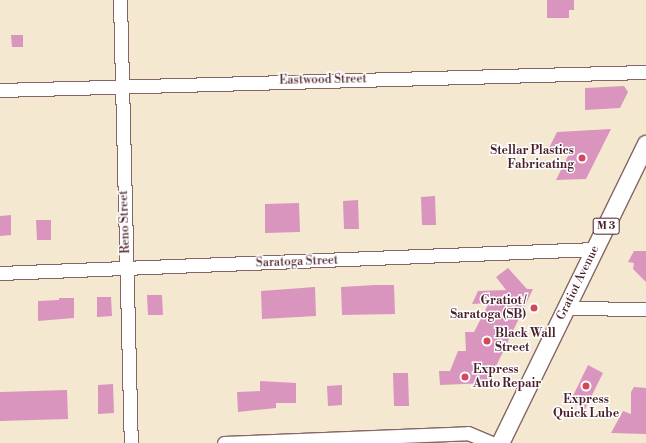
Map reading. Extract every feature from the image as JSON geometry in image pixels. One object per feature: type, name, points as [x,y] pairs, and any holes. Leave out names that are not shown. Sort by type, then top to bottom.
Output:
[{"type":"main road","name":"Gratiot Avenue","points":[[500,443],[594,249],[644,151]]},
{"type":"street","name":"Reno Street","points":[[120,0],[131,443]]},
{"type":"street","name":"Eastwood Street","points":[[0,90],[122,85],[646,72]]},
{"type":"street","name":"Saratoga Street","points":[[0,273],[594,249]]},
{"type":"street","points":[[566,308],[646,308]]},
{"type":"street","points":[[224,443],[468,433],[491,443]]},
{"type":"building","points":[[547,0],[574,0],[574,10],[569,10],[569,18],[547,18]]},
{"type":"building","points":[[11,35],[23,35],[23,47],[12,47]]},
{"type":"building","points":[[624,86],[628,92],[620,108],[585,110],[585,88]]},
{"type":"building","name":"Stellar Plastics Fabricating","points":[[611,129],[586,179],[556,180],[571,150],[547,152],[557,132]]},
{"type":"building","points":[[435,196],[436,225],[422,225],[421,197]]},
{"type":"building","points":[[358,200],[359,229],[344,229],[343,201]]},
{"type":"building","points":[[299,203],[300,232],[265,233],[265,204]]},
{"type":"building","points":[[11,215],[11,235],[0,236],[0,216]]},
{"type":"building","points":[[36,220],[51,220],[51,240],[37,240]]},
{"type":"building","points":[[634,251],[646,251],[646,282],[633,269],[634,263],[628,262]]},
{"type":"building","points":[[508,268],[527,289],[533,289],[488,383],[440,385],[439,371],[450,371],[458,351],[466,351],[465,332],[474,332],[489,303],[472,304],[478,291],[506,290],[496,277]]},
{"type":"building","points":[[394,285],[395,314],[342,315],[341,287]]},
{"type":"building","points":[[315,287],[316,316],[262,319],[261,291]]},
{"type":"building","points":[[147,295],[162,295],[163,315],[148,315]]},
{"type":"building","points":[[97,297],[111,297],[112,316],[97,317]]},
{"type":"building","points":[[59,298],[74,298],[74,318],[38,321],[38,301],[59,300]]},
{"type":"building","points":[[588,365],[603,373],[585,409],[570,402]]},
{"type":"building","points":[[393,373],[408,373],[409,406],[394,406]]},
{"type":"building","points":[[260,381],[296,383],[296,403],[276,403],[276,408],[238,412],[237,392],[260,391]]},
{"type":"building","points":[[113,384],[114,413],[98,414],[98,385]]},
{"type":"building","points":[[342,385],[342,405],[328,406],[327,386]]},
{"type":"building","points":[[634,387],[646,388],[646,434],[611,433],[623,411],[631,414],[631,392]]},
{"type":"building","points":[[67,390],[68,419],[0,421],[0,392]]},
{"type":"place","name":"Stellar Plastics Fabricating","points":[[582,158]]},
{"type":"place","name":"Gratiot / Saratoga (SB)","points":[[534,308]]},
{"type":"place","name":"Black Wall Street","points":[[487,341]]},
{"type":"place","name":"Express Auto Repair","points":[[465,377]]},
{"type":"place","name":"Express Quick Lube","points":[[586,386]]}]
